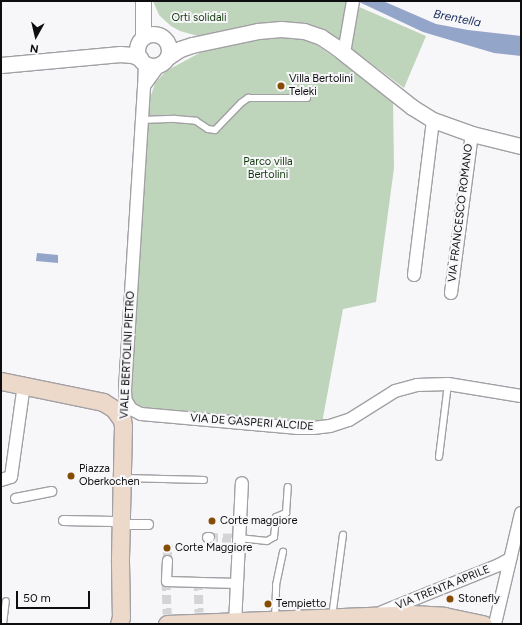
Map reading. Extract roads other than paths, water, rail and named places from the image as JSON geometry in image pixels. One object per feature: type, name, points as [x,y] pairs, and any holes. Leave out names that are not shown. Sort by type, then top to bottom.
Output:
[{"type":"main road","points":[[1,380],[108,404],[116,410],[123,426]]},
{"type":"main road","name":"VIALE BERTOLINI PIETRO","points":[[121,622],[121,478],[123,426]]},
{"type":"main road","name":"VIA TRENTA APRILE","points":[[174,624],[431,614],[455,617],[484,624]]},
{"type":"street","points":[[344,53],[352,2]]},
{"type":"street","points":[[143,3],[152,50]]},
{"type":"street","points":[[1,65],[152,50],[180,49],[258,31],[281,29],[304,31],[321,37],[412,106],[433,120],[472,134],[521,146]]},
{"type":"street","name":"VIALE BERTOLINI PIETRO","points":[[123,426],[126,417],[125,389],[141,120],[144,86],[152,50]]},
{"type":"street","points":[[414,275],[433,120]]},
{"type":"street","name":"VIA FRANCESCO ROMANO","points":[[451,293],[472,134]]},
{"type":"street","name":"VIA DE GASPERI ALCIDE","points":[[139,413],[298,428],[313,428],[330,426],[349,420],[405,387],[434,383],[448,384],[521,396]]},
{"type":"street","points":[[6,478],[24,385]]},
{"type":"street","points":[[100,401],[119,398],[125,389]]},
{"type":"street","points":[[126,401],[131,409],[139,413]]},
{"type":"street","points":[[123,426],[130,416],[139,413]]},
{"type":"street","points":[[235,622],[237,537],[242,483]]},
{"type":"street","points":[[15,498],[51,491]]},
{"type":"street","points":[[495,624],[498,617],[521,513]]},
{"type":"street","points":[[63,520],[113,521],[121,524],[148,524]]},
{"type":"street","name":"VIA TRENTA APRILE","points":[[375,615],[499,565],[510,559]]},
{"type":"street","points":[[167,560],[166,581],[236,583]]},
{"type":"lane","points":[[141,120],[175,119],[196,121],[208,129],[215,130],[241,103],[248,98],[307,98]]},
{"type":"lane","points":[[439,457],[448,384]]},
{"type":"lane","points":[[121,478],[204,480]]},
{"type":"lane","points":[[237,537],[267,541],[274,537],[276,517],[286,513],[288,487]]},
{"type":"lane","points":[[332,617],[343,536]]},
{"type":"lane","points":[[275,619],[276,585],[283,552]]},
{"type":"lane","points":[[3,624],[6,601]]},
{"type":"water","points":[[357,1],[383,1],[436,24],[468,30],[521,36],[521,56],[494,53],[423,32]]},
{"type":"water","points":[[37,253],[58,255],[58,263],[36,261]]},
{"type":"tunnel","points":[[209,537],[233,538]]},
{"type":"tunnel","points":[[167,560],[168,544]]},
{"type":"tunnel","points":[[166,581],[167,614]]},
{"type":"tunnel","points":[[198,581],[199,612]]},
{"type":"place","name":"Villa Bertolini Teleki","points":[[281,86]]},
{"type":"place","name":"Piazza Oberkochen","points":[[71,476]]},
{"type":"place","name":"Corte maggiore","points":[[212,521]]},
{"type":"place","name":"Corte Maggiore","points":[[167,548]]},
{"type":"place","name":"Stonefly","points":[[450,599]]},
{"type":"place","name":"Tempietto","points":[[268,604]]},
{"type":"park label","name":"Orti solidali","points":[[199,18]]},
{"type":"park label","name":"Parco villa Bertolini","points":[[268,169]]},
{"type":"water label","name":"Brentella","points":[[457,19]]}]
